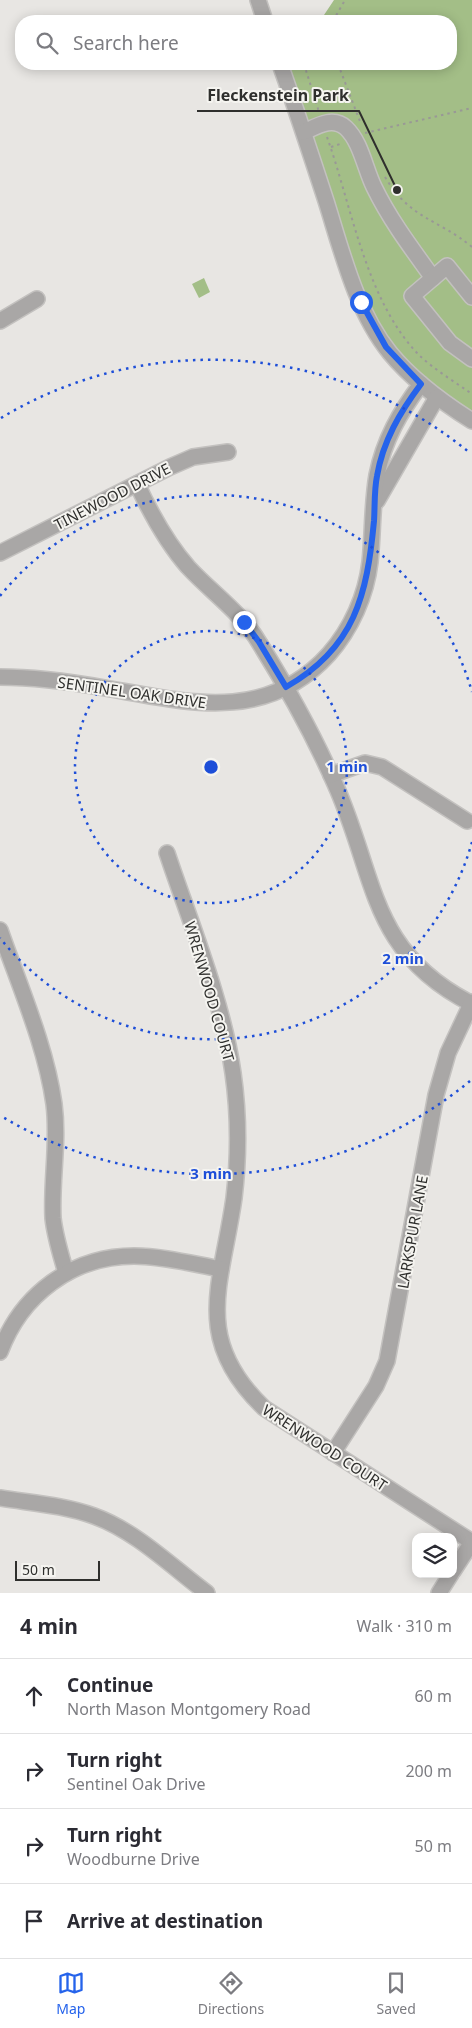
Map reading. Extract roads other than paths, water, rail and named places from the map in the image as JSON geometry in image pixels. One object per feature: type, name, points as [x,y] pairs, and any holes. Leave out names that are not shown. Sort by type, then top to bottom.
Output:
[{"type":"street","points":[[258,0],[264,15]]},
{"type":"street","points":[[282,70],[361,302],[386,347],[421,384],[472,421]]},
{"type":"street","points":[[304,132],[323,123],[336,122],[362,138],[374,187],[393,221],[432,278]]},
{"type":"street","points":[[472,297],[447,266],[412,296],[450,343],[472,359]]},
{"type":"street","points":[[0,321],[37,299]]},
{"type":"street","name":"SENTINEL OAK DRIVE","points":[[0,677],[58,681],[202,704],[245,702],[286,687],[321,663],[338,644],[352,622],[366,581],[377,477],[385,445],[398,416],[421,384]]},
{"type":"street","name":"SENTINEL OAK DRIVE","points":[[375,504],[437,397]]},
{"type":"street","name":"TINEWOOD DRIVE","points":[[0,553],[193,457],[228,452]]},
{"type":"street","points":[[137,484],[155,521],[173,549],[244,622],[259,642],[286,687],[330,775],[348,816],[369,881],[392,935],[419,968],[438,984],[472,1003]]},
{"type":"street","points":[[330,775],[365,763],[382,767],[467,821]]},
{"type":"street","name":"WRENWOOD COURT","points":[[167,853],[224,1030],[233,1071],[237,1105],[237,1164],[234,1198],[217,1296],[217,1325],[225,1356],[239,1382],[264,1408],[472,1542]]},
{"type":"street","points":[[0,930],[42,1054],[51,1088],[56,1131],[53,1216],[55,1233],[66,1273]]},
{"type":"street","name":"LARKSPUR LANE","points":[[333,1453],[376,1386],[387,1361],[436,1095],[448,1053],[472,1003]]},
{"type":"street","points":[[0,1352],[5,1338],[23,1309],[47,1285],[66,1273],[100,1260],[134,1256],[159,1258],[221,1269]]},
{"type":"street","points":[[0,1498],[54,1506],[96,1516],[118,1527],[140,1542],[208,1593]]},
{"type":"street","points":[[457,1565],[472,1542]]},
{"type":"street","points":[[439,1593],[448,1578]]},
{"type":"place","name":"Fleckenstein Park","points":[[397,190]]}]
